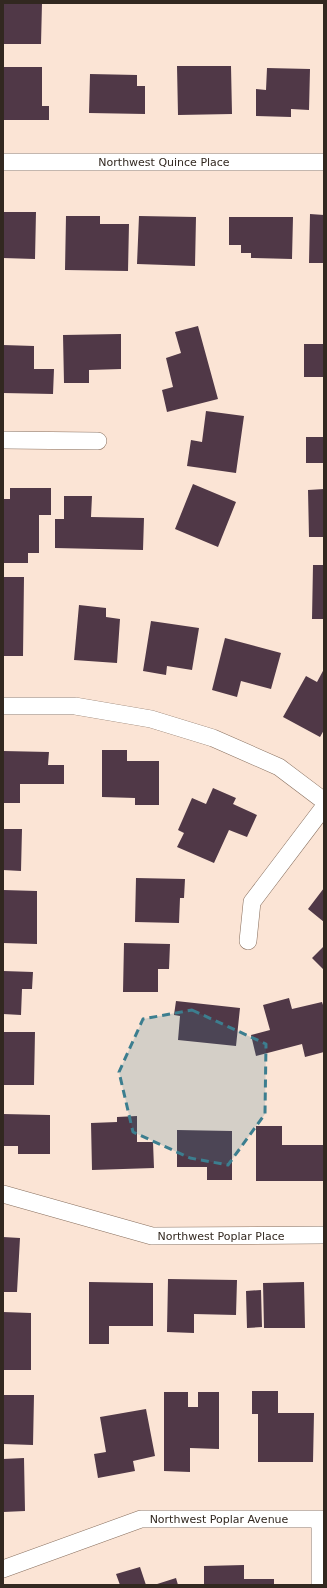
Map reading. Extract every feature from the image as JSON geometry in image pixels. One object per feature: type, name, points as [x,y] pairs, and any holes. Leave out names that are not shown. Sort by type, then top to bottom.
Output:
[{"type":"street","name":"Northwest Quince Place","points":[[3,162],[324,162]]},
{"type":"street","points":[[3,440],[98,441]]},
{"type":"street","points":[[3,706],[75,706],[151,719],[213,738],[279,767],[324,801]]},
{"type":"street","points":[[248,941],[252,902],[324,807]]},
{"type":"street","name":"Northwest Poplar Place","points":[[3,1194],[152,1236],[324,1235]]},
{"type":"street","name":"Northwest Poplar Avenue","points":[[3,1569],[141,1519],[322,1519]]},
{"type":"street","points":[[320,1585],[322,1519]]},
{"type":"highlighted area","points":[[192,1010],[266,1044],[265,1114],[228,1165],[190,1158],[133,1132],[119,1072],[143,1019]]},
{"type":"building","points":[[3,3],[42,3],[41,44],[3,44]]},
{"type":"building","points":[[177,66],[231,66],[232,114],[178,115]]},
{"type":"building","points":[[3,67],[42,67],[42,106],[49,106],[49,120],[3,120]]},
{"type":"building","points":[[267,68],[310,69],[309,110],[291,109],[291,117],[256,116],[256,89],[266,90]]},
{"type":"building","points":[[90,74],[137,75],[137,86],[145,86],[145,114],[89,113]]},
{"type":"building","points":[[3,212],[36,212],[35,259],[3,258]]},
{"type":"building","points":[[310,214],[324,215],[324,263],[309,263]]},
{"type":"building","points":[[66,216],[100,216],[100,224],[129,224],[128,271],[65,270]]},
{"type":"building","points":[[139,216],[196,217],[195,266],[137,264]]},
{"type":"building","points":[[229,217],[293,217],[292,259],[251,258],[251,253],[241,253],[241,245],[229,245]]},
{"type":"building","points":[[198,326],[218,399],[167,412],[162,390],[173,387],[166,358],[181,353],[175,332]]},
{"type":"building","points":[[121,334],[121,369],[89,370],[89,383],[64,383],[63,335]]},
{"type":"building","points":[[304,344],[324,344],[324,377],[304,377]]},
{"type":"building","points":[[3,345],[34,346],[34,369],[54,369],[53,394],[3,393]]},
{"type":"building","points":[[206,411],[244,416],[236,473],[187,466],[191,440],[202,442]]},
{"type":"building","points":[[306,437],[324,437],[324,463],[306,463]]},
{"type":"building","points":[[193,484],[236,502],[218,547],[175,529]]},
{"type":"building","points":[[10,488],[51,488],[51,515],[39,515],[39,553],[28,553],[28,563],[3,563],[3,499],[10,499]]},
{"type":"building","points":[[324,489],[324,537],[309,537],[308,490]]},
{"type":"building","points":[[64,496],[92,496],[91,517],[144,518],[143,550],[55,548],[55,519],[64,519]]},
{"type":"building","points":[[313,565],[324,565],[324,619],[312,619]]},
{"type":"building","points":[[3,577],[24,577],[23,656],[3,656]]},
{"type":"building","points":[[79,605],[106,608],[106,617],[120,619],[117,663],[74,660]]},
{"type":"building","points":[[151,621],[199,628],[192,670],[167,666],[166,675],[143,671]]},
{"type":"building","points":[[225,638],[281,653],[271,689],[241,681],[237,697],[212,690]]},
{"type":"building","points":[[324,669],[324,730],[320,737],[283,717],[306,676],[317,682]]},
{"type":"building","points":[[102,750],[127,750],[127,761],[159,761],[159,805],[135,805],[135,798],[102,797]]},
{"type":"building","points":[[3,751],[49,752],[48,765],[64,765],[64,784],[20,784],[20,803],[3,803]]},
{"type":"building","points":[[213,788],[236,798],[233,804],[257,815],[247,837],[229,830],[214,863],[177,847],[184,833],[178,830],[192,798],[206,804]]},
{"type":"building","points":[[3,829],[22,829],[21,871],[3,870]]},
{"type":"building","points":[[136,878],[185,879],[184,898],[180,898],[179,923],[135,922]]},
{"type":"building","points":[[324,888],[324,922],[308,909]]},
{"type":"building","points":[[3,890],[37,891],[37,944],[3,943]]},
{"type":"building","points":[[124,943],[170,944],[169,969],[158,969],[158,992],[123,992]]},
{"type":"building","points":[[324,946],[324,970],[312,958]]},
{"type":"building","points":[[3,971],[33,972],[32,989],[22,989],[21,1015],[3,1014]]},
{"type":"building","points":[[289,998],[292,1009],[322,1002],[324,1008],[324,1052],[305,1057],[302,1044],[256,1056],[251,1035],[270,1030],[263,1005]]},
{"type":"building","points":[[176,1001],[240,1008],[236,1046],[178,1040],[180,1016],[174,1015]]},
{"type":"building","points":[[3,1032],[35,1032],[34,1085],[3,1085]]},
{"type":"building","points":[[3,1114],[50,1115],[50,1154],[18,1154],[18,1146],[3,1146]]},
{"type":"building","points":[[137,1116],[137,1142],[153,1142],[154,1168],[92,1170],[91,1123],[117,1122],[117,1117]]},
{"type":"building","points":[[256,1126],[282,1126],[282,1145],[324,1145],[324,1181],[256,1181]]},
{"type":"building","points":[[177,1130],[232,1131],[232,1180],[207,1180],[207,1167],[177,1167]]},
{"type":"building","points":[[3,1237],[20,1238],[17,1292],[3,1292]]},
{"type":"building","points":[[168,1279],[237,1280],[236,1315],[194,1314],[194,1333],[167,1332]]},
{"type":"building","points":[[89,1282],[153,1283],[153,1326],[109,1326],[109,1344],[89,1344]]},
{"type":"building","points":[[304,1282],[305,1328],[264,1328],[263,1283]]},
{"type":"building","points":[[261,1290],[262,1327],[247,1328],[246,1291]]},
{"type":"building","points":[[3,1312],[31,1313],[31,1370],[3,1370]]},
{"type":"building","points":[[252,1391],[278,1391],[278,1413],[314,1413],[313,1462],[258,1462],[258,1414],[252,1414]]},
{"type":"building","points":[[164,1392],[188,1392],[188,1407],[198,1407],[198,1392],[219,1392],[219,1449],[190,1448],[190,1472],[164,1471]]},
{"type":"building","points":[[3,1395],[34,1395],[33,1445],[3,1444]]},
{"type":"building","points":[[146,1409],[155,1456],[133,1461],[135,1471],[98,1478],[94,1454],[106,1452],[100,1417]]},
{"type":"building","points":[[24,1458],[25,1511],[3,1512],[3,1459]]},
{"type":"building","points":[[244,1565],[244,1579],[274,1579],[274,1585],[204,1585],[204,1566]]},
{"type":"building","points":[[140,1567],[146,1585],[120,1585],[116,1574]]},
{"type":"building","points":[[176,1578],[178,1585],[154,1585]]}]
